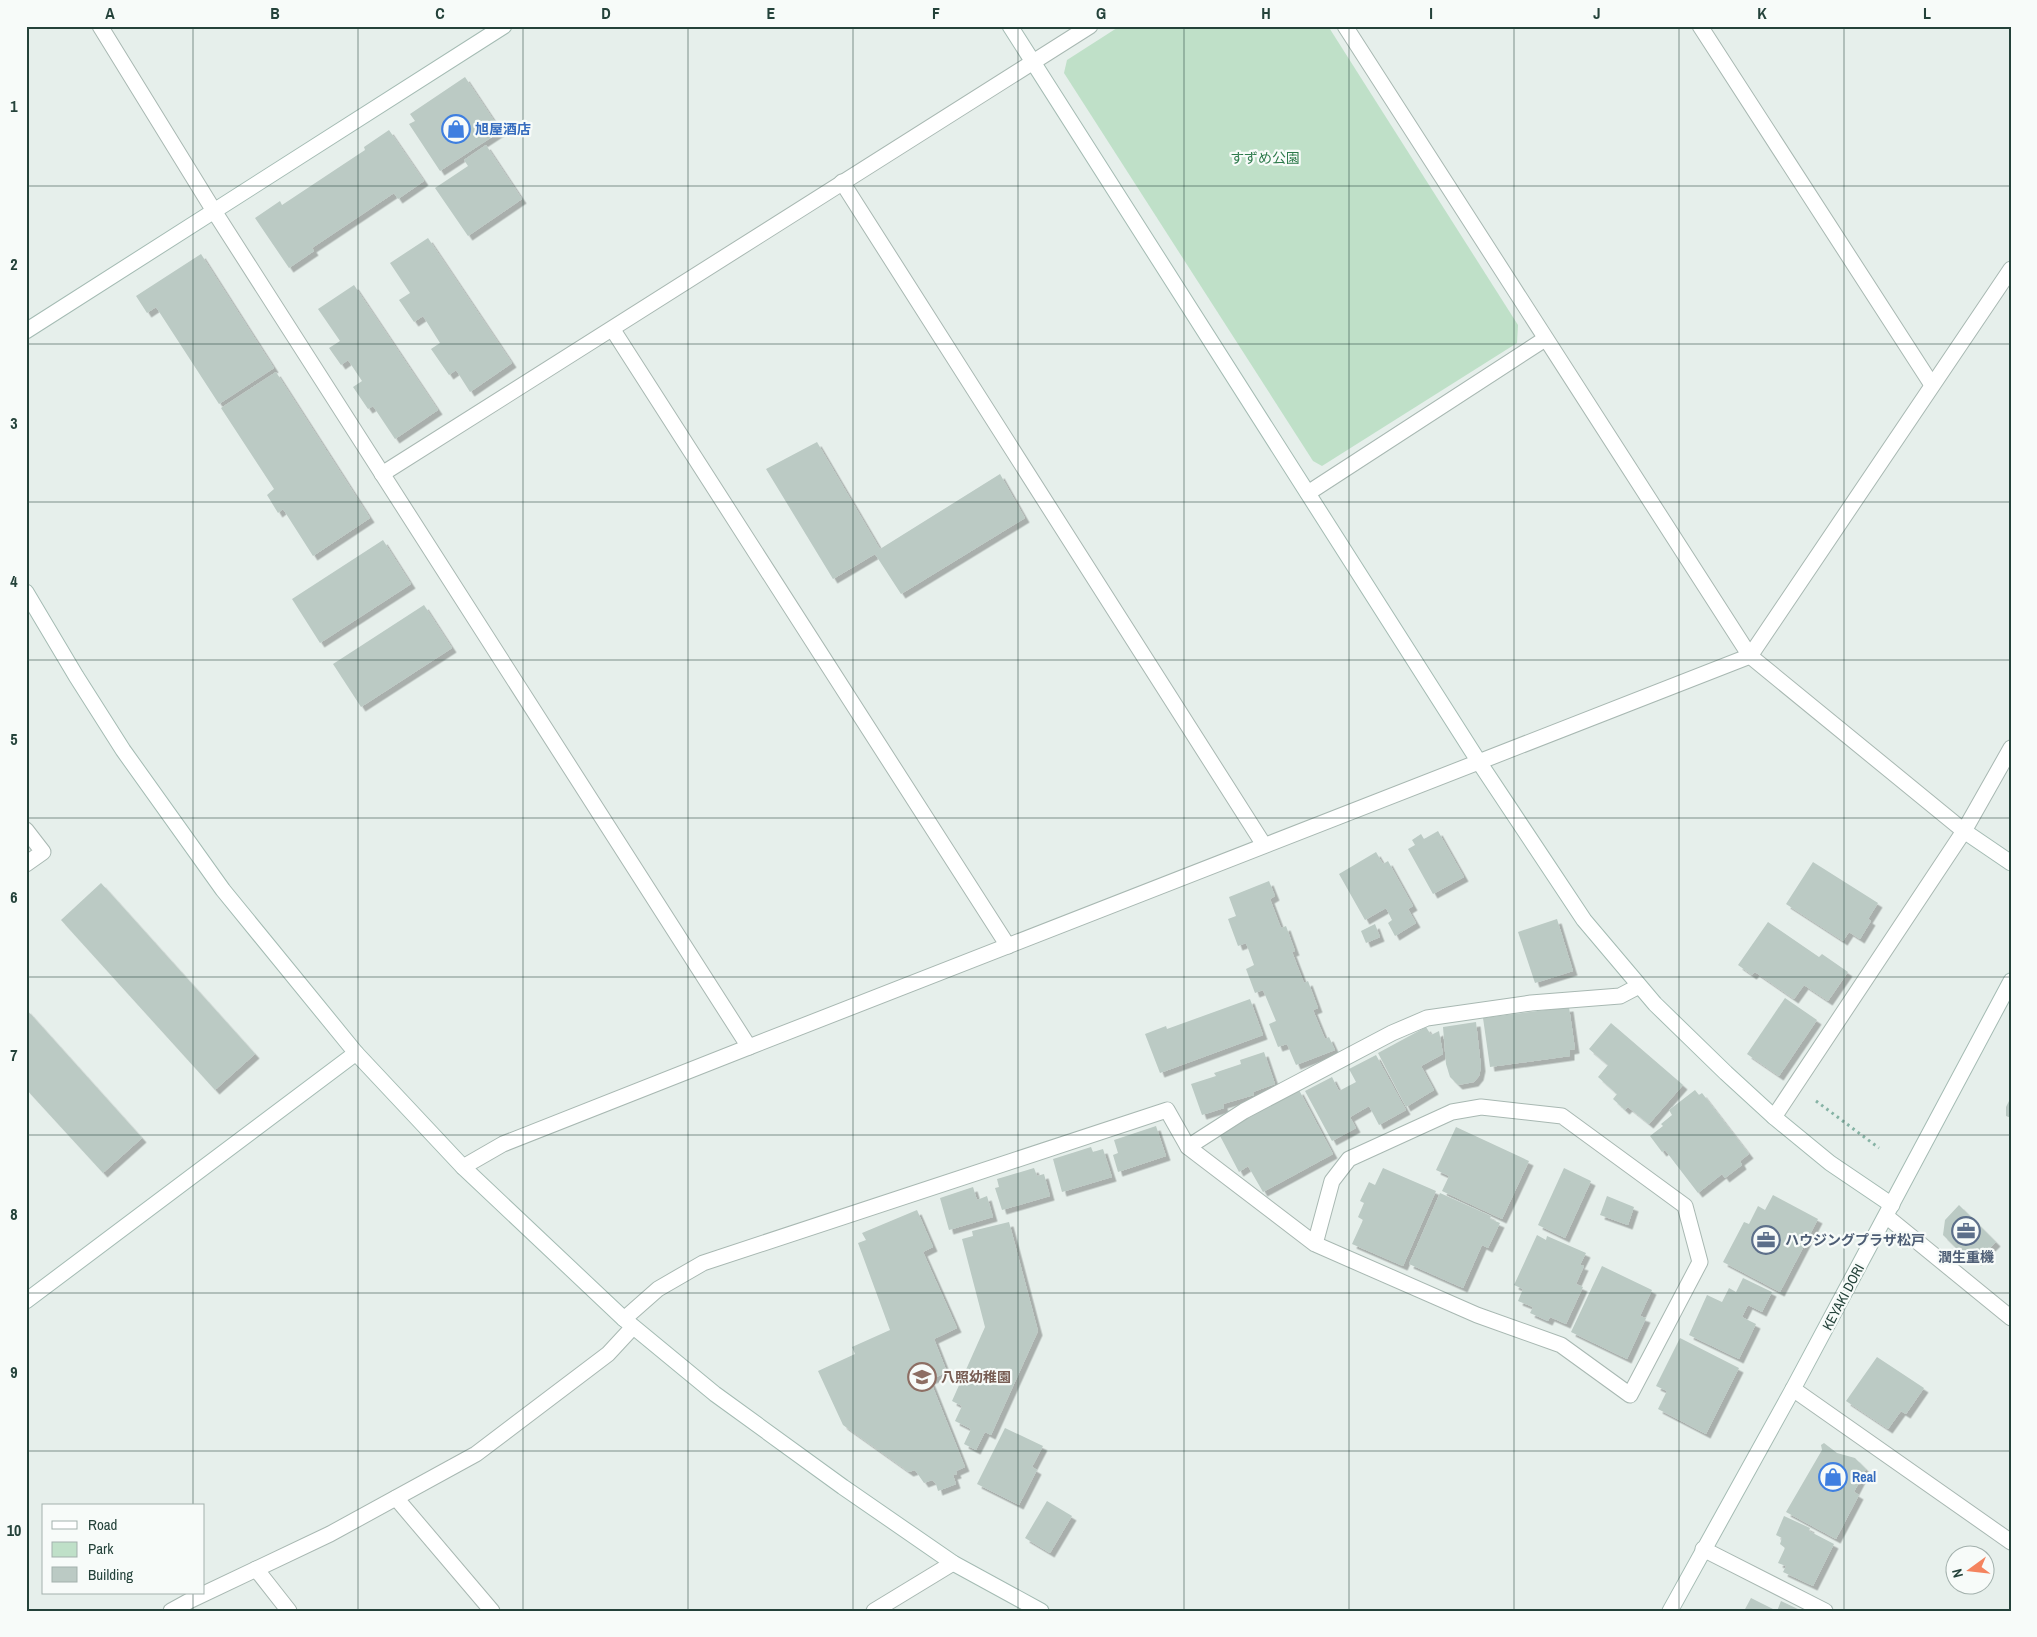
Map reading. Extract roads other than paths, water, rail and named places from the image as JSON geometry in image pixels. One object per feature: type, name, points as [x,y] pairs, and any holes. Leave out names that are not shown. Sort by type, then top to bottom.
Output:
[{"type":"street","points":[[100,26],[214,211],[749,1047]]},
{"type":"street","points":[[26,331],[504,26]]},
{"type":"street","points":[[1010,26],[1479,762],[1584,920],[1655,1004],[1774,1117],[1889,1210],[2011,1318]]},
{"type":"street","points":[[382,474],[613,330],[842,182],[1090,26]]},
{"type":"street","points":[[1345,26],[1750,656],[1964,831],[2011,863]]},
{"type":"street","points":[[1700,26],[1932,385]]},
{"type":"street","points":[[842,182],[1264,845]]},
{"type":"street","points":[[463,1167],[503,1144],[1750,656],[2011,269]]},
{"type":"street","points":[[613,330],[1008,946]]},
{"type":"street","points":[[1308,493],[1545,339]]},
{"type":"street","points":[[26,592],[81,685],[123,750],[223,890],[356,1053],[463,1167],[629,1323],[715,1394],[843,1487],[953,1563],[1041,1611]]},
{"type":"street","points":[[1774,1117],[1964,831],[2011,748]]},
{"type":"street","points":[[26,830],[42,852],[26,864]]},
{"type":"street","name":"KEYAKI DORI","points":[[1670,1611],[1793,1389],[2011,981]]},
{"type":"street","points":[[1188,1147],[1253,1107],[1392,1033],[1427,1018],[1531,1003],[1620,996],[1639,986]]},
{"type":"street","points":[[26,1301],[356,1053]]},
{"type":"street","points":[[205,1593],[330,1534],[476,1454],[608,1354],[629,1323],[658,1289],[703,1263],[1167,1110],[1188,1147],[1315,1244],[1477,1315],[1561,1345],[1630,1395],[1700,1262],[1685,1206],[1562,1116],[1481,1107],[1452,1112],[1349,1159],[1332,1181],[1315,1244]]},
{"type":"street","points":[[1793,1389],[2011,1542]]},
{"type":"street","points":[[396,1498],[492,1611]]},
{"type":"street","points":[[1703,1549],[1825,1611]]},
{"type":"street","points":[[874,1611],[953,1563]]},
{"type":"street","points":[[256,1569],[289,1611]]},
{"type":"street","points":[[171,1611],[203,1594]]},
{"type":"place","name":"旭屋酒店","points":[[456,129]]},
{"type":"place","name":"潤生重機","points":[[1966,1231]]},
{"type":"place","name":"ハウジングプラザ松戸","points":[[1766,1240]]},
{"type":"place","name":"八照幼稚園","points":[[922,1377]]},
{"type":"place","name":"Real","points":[[1833,1477]]},
{"type":"park label","name":"すずめ公園","points":[[1265,158]]}]
